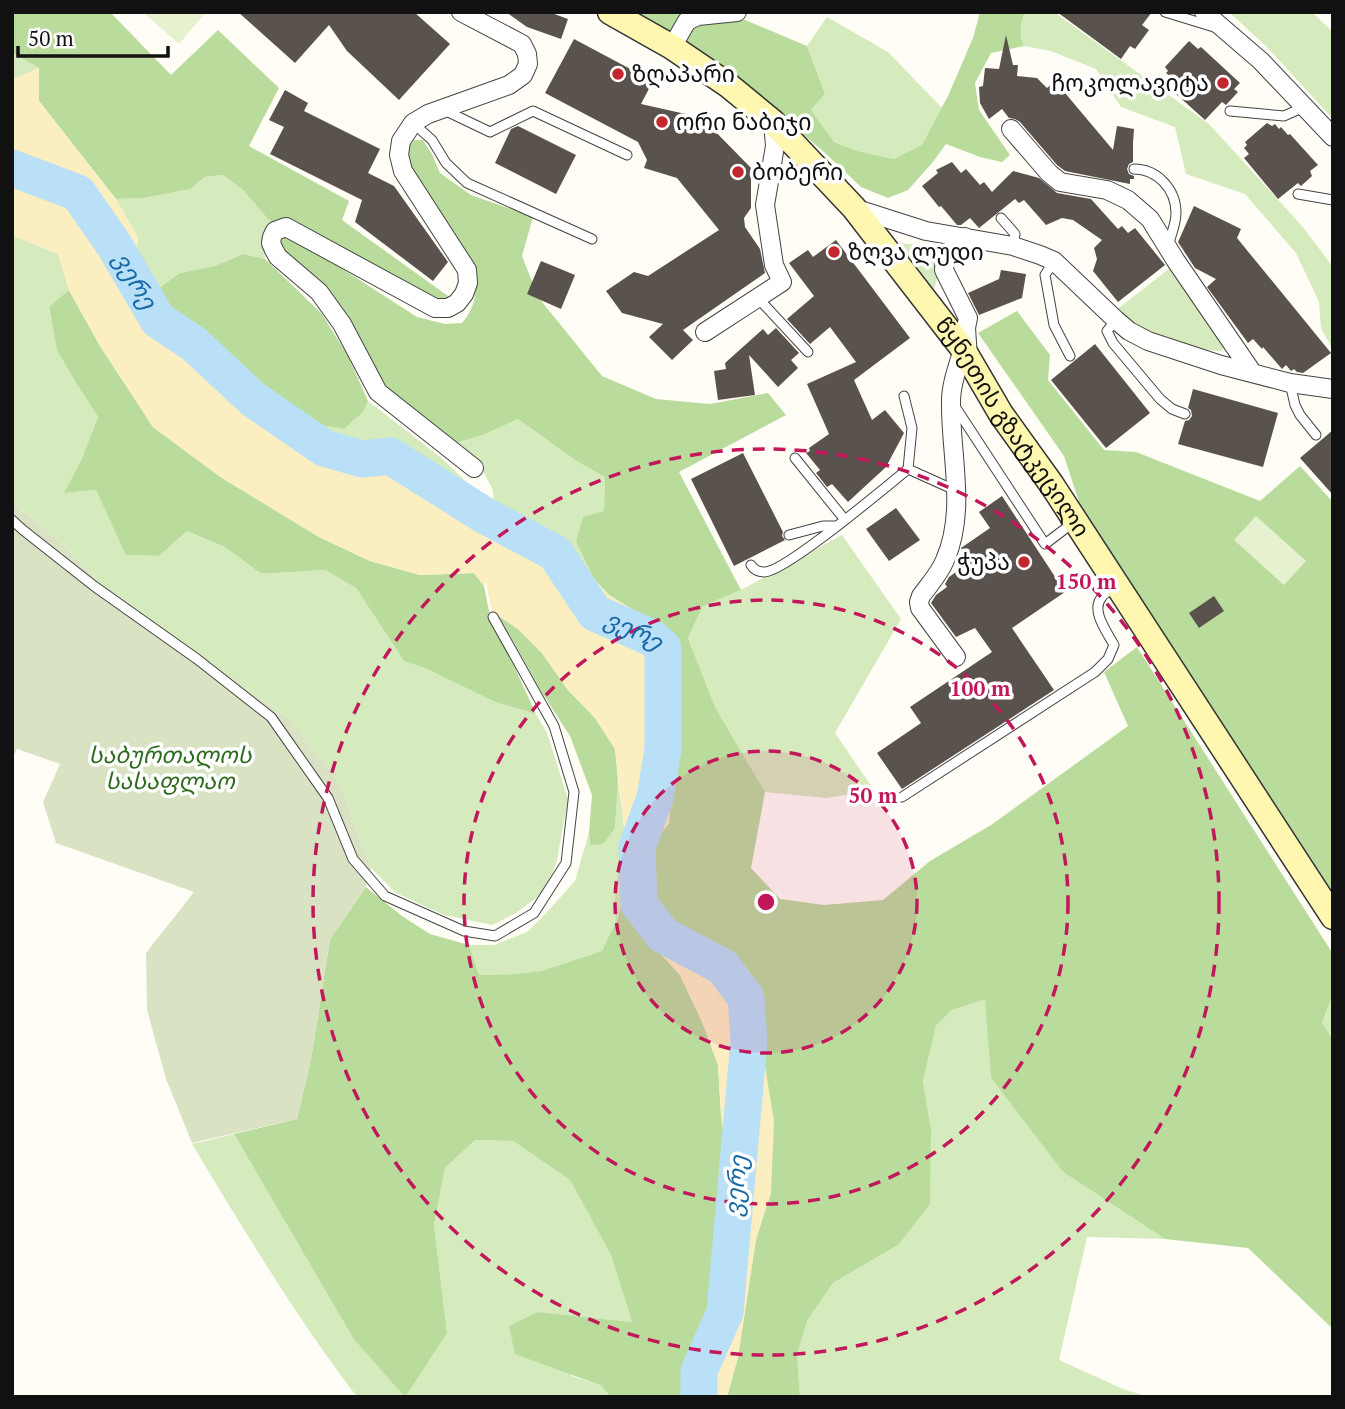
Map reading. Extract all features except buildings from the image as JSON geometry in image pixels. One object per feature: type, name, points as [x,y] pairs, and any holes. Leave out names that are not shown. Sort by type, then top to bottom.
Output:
[{"type":"main road","name":"წყნეთის გზატკეცილი","points":[[610,12],[672,47],[728,85],[773,122],[854,208],[965,353],[1001,414],[1076,521],[1333,917]]},
{"type":"street","points":[[461,12],[522,44],[528,64],[523,75],[509,85],[428,114],[413,123],[401,141],[399,155],[403,171],[467,270],[468,283],[457,303],[448,308],[435,308],[286,227],[275,231],[271,243],[278,257],[319,292],[342,324],[378,392],[474,468]]},
{"type":"street","points":[[672,47],[687,21],[698,16],[737,12]]},
{"type":"street","points":[[1204,12],[1261,61],[1333,137]]},
{"type":"street","points":[[705,332],[782,282],[774,265],[765,205],[775,146],[773,122]]},
{"type":"street","points":[[1011,129],[1060,182],[1107,190],[1128,200],[1150,219],[1252,372]]},
{"type":"street","points":[[854,208],[926,231],[1013,246],[1054,261],[1116,320],[1148,341],[1221,365],[1290,383],[1333,389]]},
{"type":"street","points":[[956,657],[920,608],[919,602],[945,561],[955,526],[957,491],[953,469],[951,399],[965,353],[968,318],[944,270],[945,258],[965,237]]},
{"type":"lane","points":[[1165,12],[1229,32]]},
{"type":"lane","points":[[1230,111],[1284,117],[1304,107]]},
{"type":"lane","points":[[442,109],[490,132],[533,111],[627,155]]},
{"type":"lane","points":[[413,123],[432,140],[446,163],[467,183],[592,239]]},
{"type":"lane","points":[[1134,169],[1152,173],[1167,184],[1174,198],[1176,213],[1168,247]]},
{"type":"lane","points":[[1298,194],[1333,200]]},
{"type":"lane","points":[[1001,218],[1016,234],[1013,246]]},
{"type":"lane","points":[[1054,261],[1045,275],[1054,326],[1070,356]]},
{"type":"lane","points":[[757,297],[808,352]]},
{"type":"lane","points":[[1116,320],[1107,331],[1113,343],[1160,398],[1172,409],[1185,414]]},
{"type":"lane","points":[[1290,383],[1300,415],[1316,435]]},
{"type":"lane","points":[[751,565],[754,569],[766,573],[782,565],[841,523],[908,469],[912,428],[904,396]]},
{"type":"lane","points":[[951,399],[1045,544],[1076,521]]},
{"type":"lane","points":[[795,458],[841,523]]},
{"type":"lane","points":[[908,469],[957,491]]},
{"type":"lane","points":[[12,520],[94,586],[197,659],[271,717],[328,798],[353,859],[385,896],[464,931],[495,936],[534,914],[566,863],[574,792],[554,726],[493,617]]},
{"type":"lane","points":[[789,536],[841,523]]},
{"type":"lane","points":[[902,797],[1095,672],[1108,659],[1114,645],[1097,611],[1099,601],[1103,595],[1118,586]]},
{"type":"green space","points":[[12,12],[110,12],[171,75],[218,30],[279,88],[249,146],[349,201],[342,220],[448,296],[445,303],[274,226],[243,190],[223,175],[205,177],[190,189],[144,198],[116,199],[39,101],[39,68],[12,53]]},
{"type":"green space","points":[[149,12],[206,12],[179,44],[146,15]]},
{"type":"green space","points":[[635,12],[726,12],[807,46],[825,94],[811,110],[834,142],[857,151],[894,159],[922,145],[948,96],[973,38],[980,12],[1025,12],[1021,29],[1024,46],[991,53],[975,83],[979,110],[1010,155],[1002,162],[946,144],[908,190],[888,198],[861,187],[743,84]]},
{"type":"green space","points":[[1025,12],[1054,12],[1209,124],[1302,226],[1333,267],[1333,350],[1321,328],[1319,302],[1296,253],[1245,194],[1186,174],[1175,127],[1121,107],[1096,69],[1051,51],[1024,46],[1021,29]]},
{"type":"green space","points":[[1312,12],[1333,32],[1333,119],[1267,47],[1231,14]]},
{"type":"green space","points":[[827,17],[888,52],[942,108],[922,146],[894,159],[857,151],[834,142],[811,110],[825,94],[807,46]]},
{"type":"green space","points":[[12,53],[39,68],[12,80]]},
{"type":"green space","points":[[414,140],[423,140],[440,173],[471,195],[533,217],[522,256],[538,297],[602,376],[656,399],[710,404],[768,393],[786,415],[679,472],[741,590],[703,606],[688,638],[715,707],[765,792],[751,868],[780,899],[824,905],[883,900],[930,861],[991,825],[1128,726],[1104,672],[1137,647],[1333,954],[1333,995],[1322,1022],[1333,1040],[1333,1329],[1248,1248],[1165,1239],[1063,1172],[991,1078],[985,999],[952,1010],[936,1026],[923,1081],[931,1129],[930,1204],[898,1245],[833,1283],[807,1321],[797,1355],[800,1397],[727,1397],[738,1357],[756,1239],[771,1193],[694,946],[666,928],[649,896],[652,844],[669,823],[678,649],[630,608],[609,595],[594,579],[576,542],[583,517],[604,511],[605,477],[578,462],[518,419],[483,435],[452,444],[380,387],[277,243],[283,236],[296,239],[417,317],[445,324],[462,323],[474,300],[472,275],[408,166],[410,146]]},
{"type":"green space","points":[[223,175],[243,190],[274,226],[264,231],[265,259],[243,254],[215,266],[180,273],[162,312],[146,284],[134,270],[138,238],[116,199],[144,198],[190,189],[205,177]]},
{"type":"green space","points":[[12,235],[58,254],[69,290],[49,308],[57,349],[98,417],[65,493],[96,490],[127,555],[159,556],[187,531],[225,547],[260,573],[325,570],[356,588],[404,661],[427,669],[495,702],[536,714],[547,733],[568,799],[557,860],[540,895],[516,913],[492,925],[444,915],[396,893],[371,868],[339,782],[290,719],[97,580],[59,540],[12,502]]},
{"type":"green space","points":[[891,242],[957,249],[939,273],[934,289],[938,306],[918,271]]},
{"type":"green space","points":[[243,254],[265,259],[322,314],[348,356],[368,401],[363,412],[344,429],[294,421],[268,400],[207,333],[162,312],[154,292],[180,273],[215,266]]},
{"type":"green space","points":[[1170,268],[1226,346],[1221,351],[1157,339],[1110,315]]},
{"type":"green space","points":[[69,290],[100,346],[153,427],[222,478],[319,537],[370,561],[420,575],[474,573],[484,586],[489,611],[536,714],[495,702],[427,669],[404,661],[356,588],[325,570],[260,573],[225,547],[187,531],[159,556],[126,555],[96,490],[64,493],[81,461],[98,417],[57,350],[49,307]]},
{"type":"green space","points":[[1017,311],[1050,355],[1048,380],[1104,450],[1136,452],[1260,501],[1300,466],[1333,502],[1333,909],[1084,517],[1064,456],[978,333]]},
{"type":"green space","points":[[368,401],[439,456],[476,491],[475,500],[389,446],[343,446],[294,421],[344,429],[363,412]]},
{"type":"green space","points":[[518,419],[578,462],[605,477],[604,511],[576,542],[594,579],[562,547],[494,508],[493,490],[484,473],[452,444],[483,435]]},
{"type":"green space","name":"საბურთალოს სასაფლაო","points":[[12,502],[59,540],[97,580],[290,719],[339,782],[371,868],[366,887],[330,939],[311,1059],[297,1119],[192,1143],[166,1079],[147,1010],[146,953],[194,892],[56,843],[43,802],[60,764],[17,749],[12,759]]},
{"type":"green space","points":[[1256,516],[1306,561],[1284,585],[1234,540]]},
{"type":"green space","points":[[842,535],[901,619],[835,733],[874,790],[827,798],[765,792],[715,707],[688,638],[703,606],[741,590]]},
{"type":"green space","points":[[499,616],[518,629],[542,653],[568,690],[595,718],[615,749],[618,781],[615,828],[603,844],[590,845],[592,795],[570,736]]},
{"type":"green space","points":[[618,781],[625,832],[626,865],[617,920],[602,951],[541,971],[479,975],[469,945],[494,945],[527,932],[550,909],[575,881],[589,832],[590,844],[615,828]]},
{"type":"green space","points":[[366,887],[430,934],[469,945],[479,975],[541,971],[602,951],[618,918],[624,891],[642,933],[680,975],[703,1024],[718,1065],[727,1157],[727,1212],[704,1342],[693,1370],[691,1397],[610,1397],[602,1386],[515,1354],[509,1326],[538,1312],[632,1322],[611,1255],[570,1180],[513,1141],[475,1140],[445,1168],[434,1225],[447,1333],[405,1397],[353,1338],[234,1134],[297,1119],[311,1059],[330,939]]},
{"type":"green space","points":[[1333,995],[1333,1040],[1322,1022]]},
{"type":"green space","points":[[986,998],[991,1078],[1063,1172],[1165,1239],[1087,1237],[1059,1360],[1123,1389],[1149,1397],[800,1397],[797,1355],[807,1321],[833,1283],[898,1245],[931,1129],[923,1081],[936,1026],[952,1010]]},
{"type":"green space","points":[[234,1134],[353,1338],[447,1333],[434,1225],[445,1168],[475,1140],[513,1141],[570,1180],[611,1255],[632,1322],[538,1312],[572,1376],[602,1386],[610,1397],[357,1397],[292,1304],[192,1144]]},
{"type":"sand","points":[[39,68],[39,101],[116,199],[138,238],[134,270],[146,284],[162,312],[207,333],[268,400],[294,421],[343,446],[389,446],[475,500],[526,525],[562,547],[609,595],[663,624],[678,649],[669,823],[652,844],[649,896],[666,928],[728,967],[753,993],[774,1121],[771,1193],[756,1239],[738,1357],[727,1397],[691,1397],[693,1370],[704,1342],[727,1212],[727,1157],[718,1065],[703,1024],[680,975],[642,933],[624,891],[627,848],[615,749],[595,718],[568,690],[542,653],[518,629],[499,616],[493,617],[486,582],[484,586],[474,573],[420,575],[370,561],[319,537],[219,476],[153,427],[100,346],[69,290],[58,254],[12,235],[12,80]]},
{"type":"waterway","name":"ვერე","points":[[12,168],[78,193],[114,245],[158,320],[194,344],[253,399],[324,448],[362,459],[390,456],[484,515],[555,553],[595,613],[652,638],[663,648],[663,749],[655,798],[637,847],[639,904],[663,935],[723,967],[746,998],[749,1040],[725,1312],[699,1371],[699,1397]]},
{"type":"place","name":"ზღაპარი","points":[[618,74]]},
{"type":"place","name":"ჩოკოლავიტა","points":[[1223,83]]},
{"type":"place","name":"ორი ნაბიჯი","points":[[662,122]]},
{"type":"place","name":"ბობერი","points":[[738,172]]},
{"type":"place","name":"ზღვა ლუდი","points":[[834,252]]},
{"type":"place","name":"ჭუპა","points":[[1024,562]]}]
